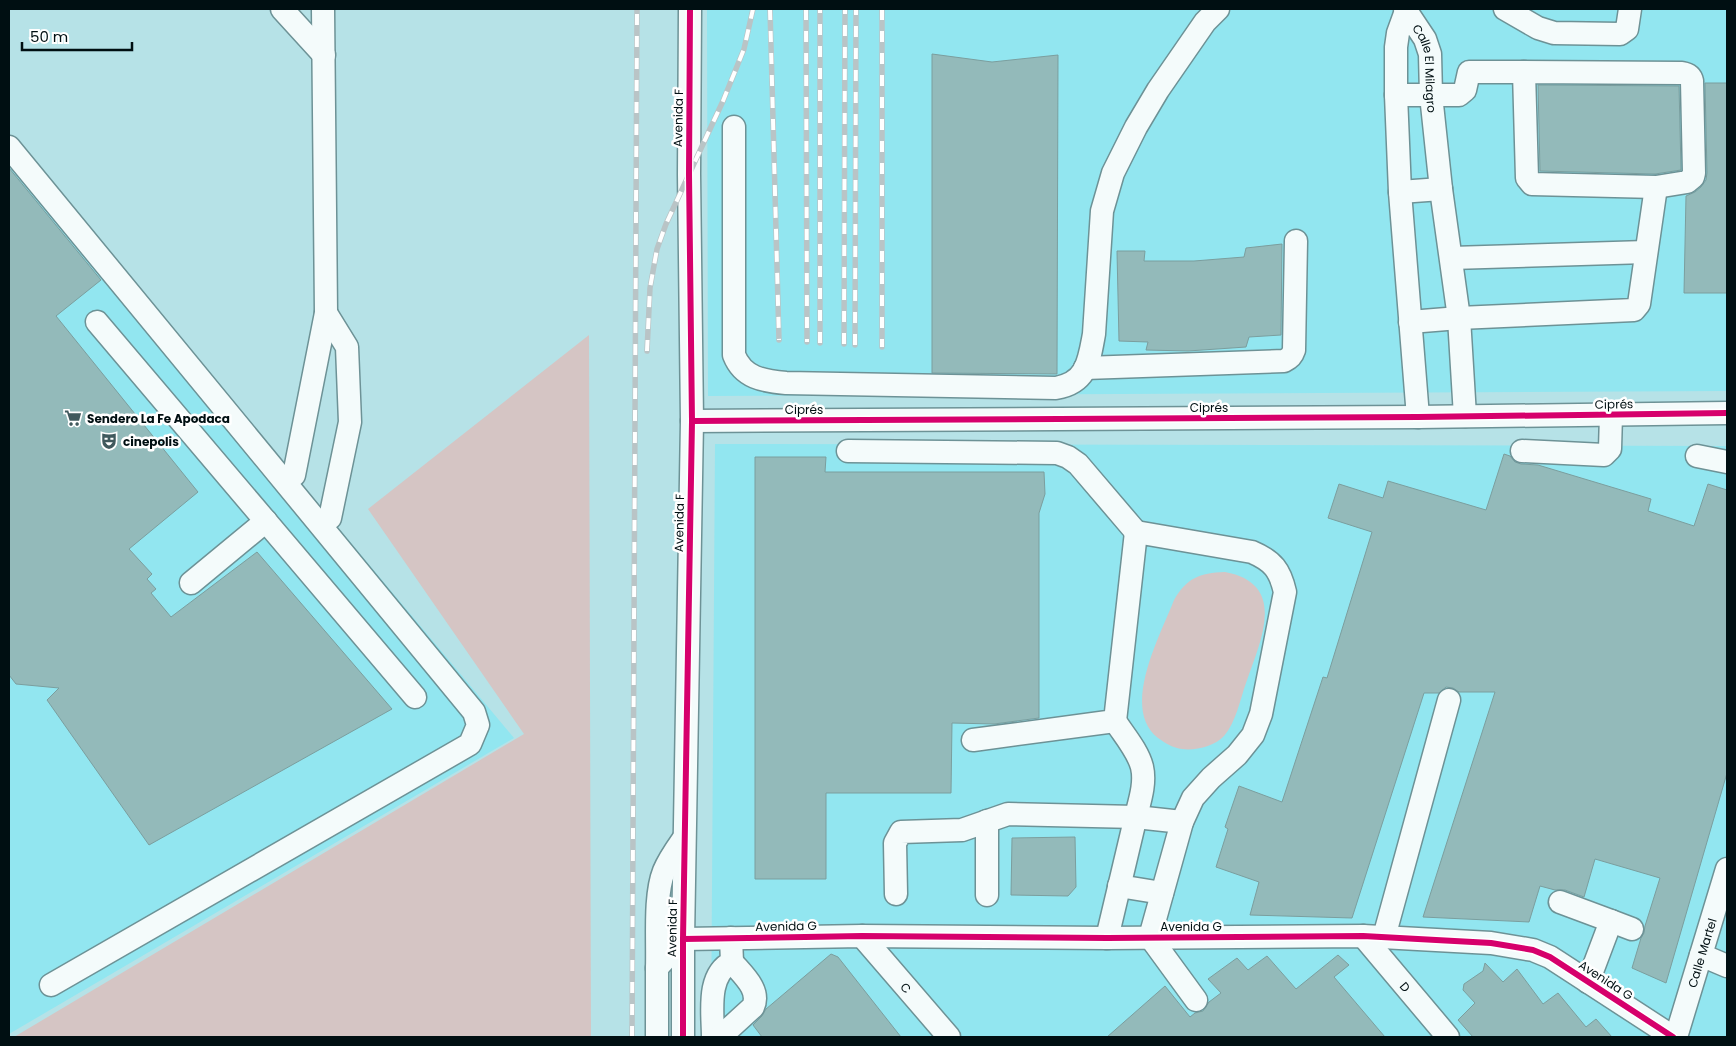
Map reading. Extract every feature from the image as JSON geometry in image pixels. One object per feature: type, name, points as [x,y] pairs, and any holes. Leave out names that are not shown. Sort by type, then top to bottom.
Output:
[{"type":"street","points":[[282,9],[324,55]]},
{"type":"street","points":[[294,475],[326,313],[323,9]]},
{"type":"street","name":"Avenida F","points":[[683,1037],[692,421],[689,174],[690,9]]},
{"type":"street","points":[[734,127],[734,355],[738,365],[746,373],[756,378],[786,383],[1056,388],[1068,386],[1078,380],[1086,368],[1090,354],[1094,334],[1102,211],[1113,173],[1136,127],[1158,90],[1205,22],[1218,9]]},
{"type":"street","points":[[1505,9],[1538,28],[1554,33],[1620,34],[1627,29],[1630,9]]},
{"type":"street","name":"Calle El Milagro","points":[[1405,10],[1396,47],[1396,95],[1400,192],[1418,417]]},
{"type":"street","name":"Calle El Milagro","points":[[1405,10],[1425,39],[1430,54],[1431,95],[1441,189],[1459,318],[1465,416]]},
{"type":"street","points":[[1396,95],[1459,95],[1466,90],[1468,72],[1524,72],[1682,73],[1691,77],[1693,177],[1687,182],[1656,187],[1535,184],[1530,182],[1528,178],[1524,72]]},
{"type":"street","points":[[9,147],[474,712],[478,726],[470,744],[51,984]]},
{"type":"street","points":[[1410,322],[1634,310],[1639,304],[1656,187]]},
{"type":"street","points":[[1400,192],[1441,189]]},
{"type":"street","points":[[1086,368],[1284,361],[1288,359],[1293,355],[1294,350],[1296,241]]},
{"type":"street","points":[[1452,258],[1646,252]]},
{"type":"street","points":[[326,313],[347,347],[350,422],[330,518]]},
{"type":"street","points":[[97,322],[415,697]]},
{"type":"street","name":"Ciprés","points":[[692,421],[1418,417],[1727,413]]},
{"type":"street","points":[[1522,451],[1604,455],[1610,449],[1611,415]]},
{"type":"street","points":[[848,452],[1057,453],[1068,457],[1078,464],[1136,532],[1252,552],[1265,557],[1282,578],[1285,592],[1262,714],[1253,735],[1237,755],[1211,778],[1193,798],[1182,822],[1150,937],[1196,1000]]},
{"type":"street","points":[[1697,456],[1727,462]]},
{"type":"street","points":[[191,583],[266,521]]},
{"type":"street","points":[[1107,938],[1142,792],[1142,766],[1135,751],[1115,721],[1136,532]]},
{"type":"street","points":[[1374,937],[1449,700]]},
{"type":"street","points":[[973,740],[1115,721]]},
{"type":"street","points":[[896,894],[895,843],[901,832],[953,831],[970,828],[1008,814],[1136,817],[1182,822]]},
{"type":"street","points":[[987,821],[987,895]]},
{"type":"street","points":[[657,1037],[659,893],[664,871],[685,837]]},
{"type":"street","name":"Calle Martel","points":[[1675,1037],[1701,955],[1721,911],[1727,869]]},
{"type":"street","points":[[1119,886],[1162,893]]},
{"type":"street","points":[[1560,902],[1632,929]]},
{"type":"street","points":[[1588,982],[1611,921]]},
{"type":"street","name":"Avenida G","points":[[683,939],[862,936],[1107,938],[1374,937],[1491,943],[1532,950],[1550,957],[1675,1037]]},
{"type":"street","name":"C","points":[[862,936],[949,1037]]},
{"type":"street","name":"D","points":[[1374,937],[1448,1037]]},
{"type":"street","points":[[720,1037],[753,1007],[756,1001],[755,991],[732,962],[731,938]]},
{"type":"street","points":[[657,968],[683,939]]},
{"type":"street","points":[[1701,955],[1727,966]]},
{"type":"street","points":[[714,1037],[714,986],[725,966],[732,962]]},
{"type":"street","points":[[683,1006],[713,1003]]},
{"type":"shaded area","points":[[707,9],[1727,9],[1727,391],[708,396]]},
{"type":"shaded area","points":[[9,134],[514,738],[9,1034]]},
{"type":"shaded area","points":[[589,335],[591,1037],[14,1037],[524,734],[368,509]]},
{"type":"shaded area","points":[[715,444],[1727,446],[1727,1037],[711,1037]]},
{"type":"shaded area","points":[[1225,572],[1245,579],[1257,589],[1263,602],[1265,617],[1258,650],[1232,724],[1224,736],[1220,740],[1204,747],[1193,749],[1179,748],[1169,745],[1158,738],[1147,725],[1142,709],[1146,672],[1174,600],[1184,586],[1201,575]]},
{"type":"building","points":[[932,54],[992,62],[1058,55],[1057,374],[932,373]]},
{"type":"building","points":[[1705,83],[1727,83],[1727,293],[1684,293],[1686,196],[1701,187],[1706,180],[1707,173]]},
{"type":"building","points":[[1538,85],[1679,86],[1681,170],[1655,174],[1540,171]]},
{"type":"building","points":[[9,168],[101,280],[56,316],[198,492],[129,549],[152,574],[147,579],[156,589],[151,593],[171,617],[257,552],[392,709],[149,845],[47,700],[59,688],[16,684],[9,675]]},
{"type":"building","points":[[1282,244],[1281,335],[1249,337],[1246,347],[1188,351],[1146,350],[1148,342],[1119,341],[1117,251],[1145,251],[1144,261],[1194,261],[1244,257],[1246,248]]},
{"type":"building","points":[[1504,454],[1521,464],[1538,465],[1651,499],[1648,511],[1694,526],[1708,484],[1727,490],[1727,773],[1666,983],[1632,968],[1660,878],[1595,859],[1584,897],[1565,890],[1555,890],[1540,886],[1529,922],[1423,917],[1495,692],[1459,692],[1453,688],[1446,687],[1439,693],[1424,693],[1352,918],[1250,915],[1259,882],[1216,867],[1228,829],[1225,827],[1239,786],[1282,802],[1323,677],[1327,678],[1372,532],[1328,518],[1339,484],[1383,498],[1388,481],[1486,510]]},
{"type":"building","points":[[755,457],[826,457],[825,472],[1044,472],[1045,494],[1039,513],[1039,718],[994,724],[952,723],[951,793],[826,793],[826,879],[755,879]]},
{"type":"building","points":[[1075,837],[1076,887],[1068,896],[1011,895],[1012,838]]},
{"type":"building","points":[[831,954],[838,957],[901,1037],[762,1037],[753,1025],[766,1009]]},
{"type":"building","points":[[1338,955],[1349,965],[1334,977],[1385,1037],[1107,1037],[1165,986],[1190,1017],[1195,1013],[1203,1011],[1209,1002],[1221,993],[1208,979],[1237,958],[1248,970],[1267,956],[1296,989]]},
{"type":"building","points":[[1485,963],[1503,982],[1517,969],[1543,1004],[1558,993],[1586,1027],[1596,1019],[1612,1037],[1473,1037],[1458,1020],[1475,1003],[1463,990],[1464,984],[1483,971]]},
{"type":"railway","points":[[632,1037],[637,9]]},
{"type":"railway","points":[[647,351],[650,288],[657,249],[666,224],[723,101],[744,49],[753,9]]},
{"type":"railway","points":[[770,9],[779,340]]},
{"type":"railway","points":[[806,9],[807,342]]},
{"type":"railway","points":[[820,9],[820,343]]},
{"type":"railway","points":[[844,344],[845,9]]},
{"type":"railway","points":[[855,345],[856,9]]},
{"type":"railway","points":[[882,9],[882,347]]},
{"type":"cycle path","points":[[683,1037],[692,421],[689,174],[690,9]]},
{"type":"cycle path","points":[[692,421],[1418,417],[1727,413]]},
{"type":"cycle path","points":[[683,939],[862,936],[1107,938],[1363,936],[1491,943],[1533,950],[1550,957],[1673,1037]]},
{"type":"place","name":"Sendero La Fe Apodaca","points":[[73,418]]},
{"type":"place","name":"cinepolis","points":[[109,441]]}]
